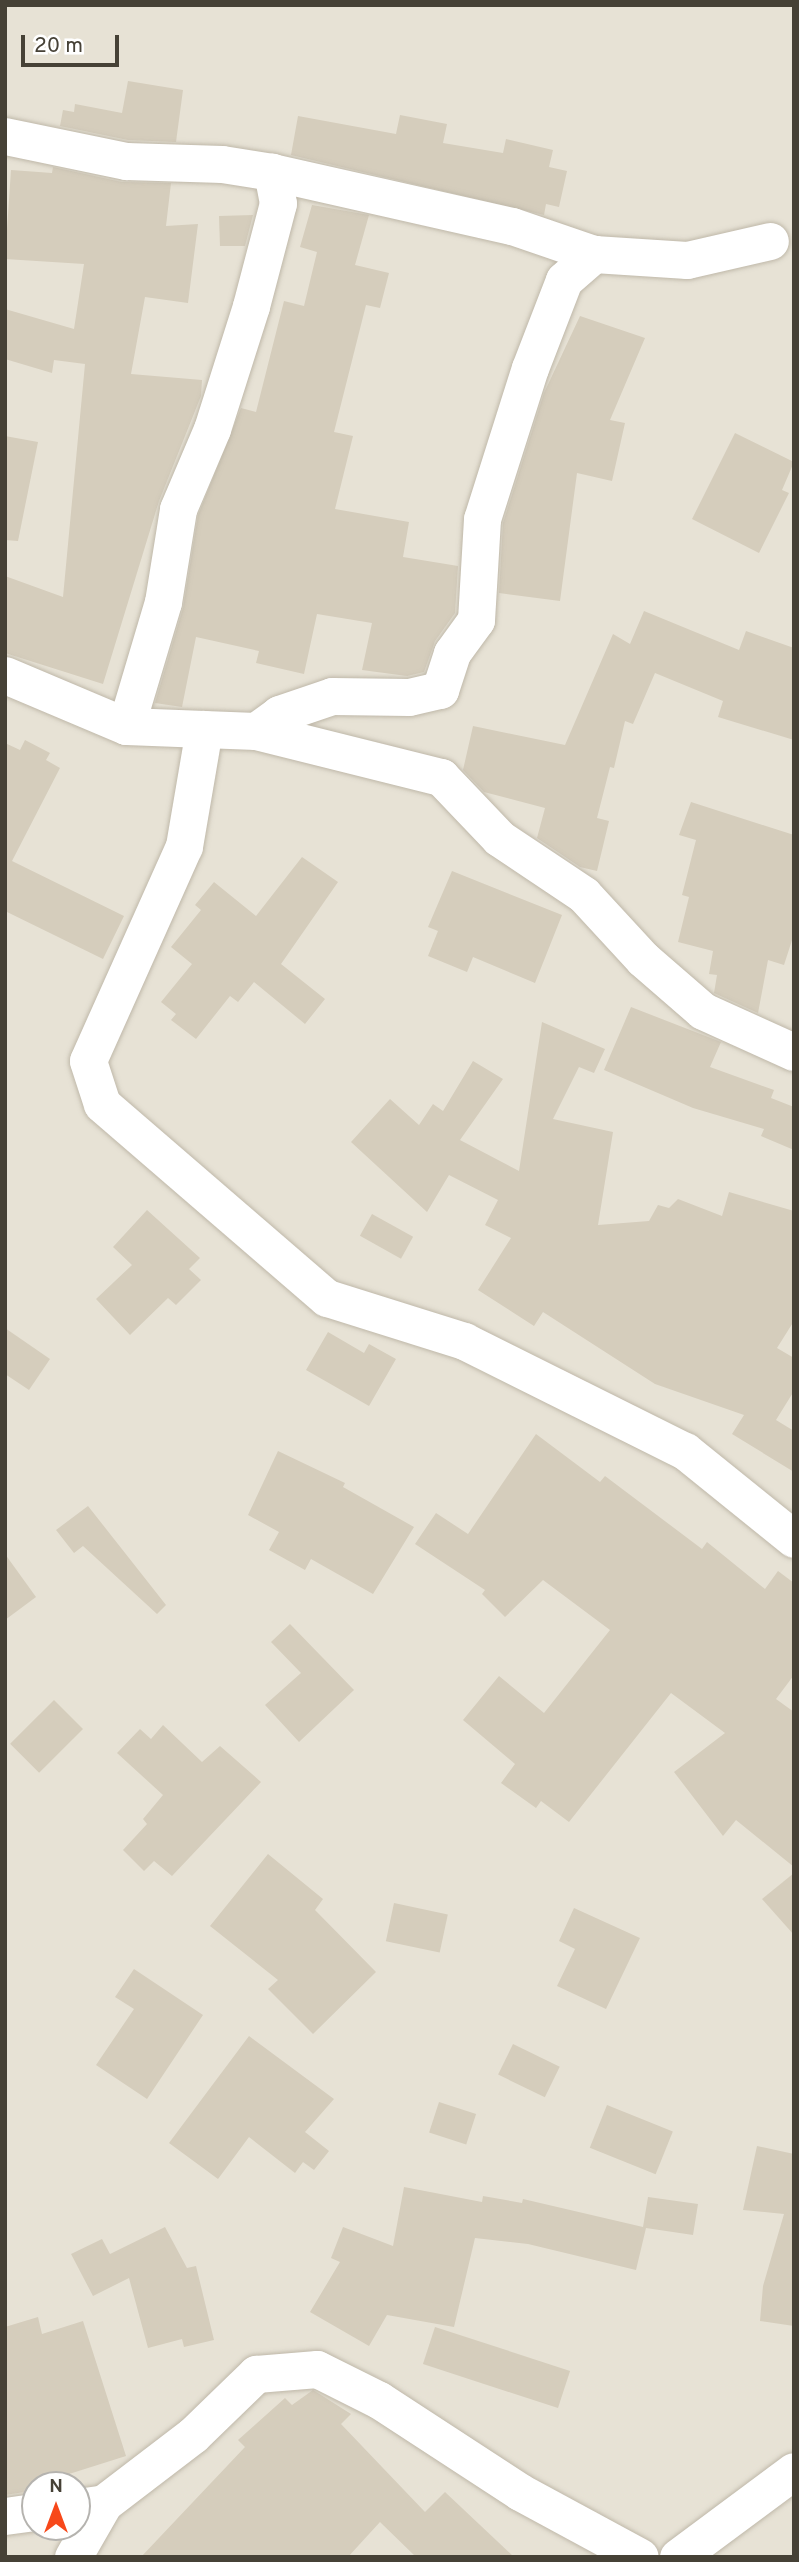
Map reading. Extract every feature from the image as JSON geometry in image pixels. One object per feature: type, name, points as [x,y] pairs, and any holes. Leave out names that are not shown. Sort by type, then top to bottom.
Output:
[{"type":"street","points":[[5,136],[126,161],[222,164],[272,172],[473,216],[594,254],[687,260],[771,242]]},
{"type":"street","points":[[126,726],[163,603],[178,509],[212,429],[255,293],[278,203],[272,172]]},
{"type":"street","points":[[256,731],[279,715],[332,696],[409,697],[440,690],[452,653],[476,620],[482,519],[530,368],[564,280],[594,254]]},
{"type":"street","points":[[5,675],[126,726],[256,731],[441,777],[499,838],[584,895],[643,959],[703,1011],[794,1052]]},
{"type":"street","points":[[205,729],[184,846],[88,1061],[102,1104],[327,1298],[464,1341],[685,1451],[794,1539]]},
{"type":"street","points":[[91,2504],[192,2435],[256,2374],[317,2369],[379,2400],[520,2492],[640,2557]]},
{"type":"street","points":[[678,2557],[794,2470]]},
{"type":"shaded area","points":[[5,5],[794,5],[794,2557],[5,2557]]},
{"type":"building","points":[[128,81],[183,90],[176,142],[128,140],[60,126],[63,110],[74,112],[75,104],[122,113]]},
{"type":"building","points":[[400,115],[447,124],[443,143],[503,153],[506,139],[553,150],[549,167],[567,171],[559,207],[546,204],[544,215],[291,155],[298,116],[396,134]]},
{"type":"building","points":[[53,167],[122,182],[171,183],[166,226],[198,224],[188,303],[145,297],[131,374],[202,380],[201,396],[159,501],[103,684],[5,653],[5,576],[63,597],[85,364],[54,360],[52,373],[5,359],[5,309],[74,329],[84,264],[5,259],[11,170],[52,173]]},
{"type":"building","points":[[312,205],[369,215],[355,265],[389,273],[380,308],[366,305],[334,432],[353,436],[335,509],[409,522],[403,557],[458,566],[455,613],[435,641],[424,672],[407,676],[362,670],[372,623],[317,614],[304,674],[256,663],[259,651],[196,637],[182,707],[155,703],[183,608],[198,515],[241,408],[256,412],[284,301],[304,306],[317,252],[300,247]]},
{"type":"building","points":[[253,215],[245,246],[220,246],[219,216]]},
{"type":"building","points":[[580,316],[645,338],[610,420],[625,423],[612,481],[577,473],[560,601],[499,593],[503,523],[544,393]]},
{"type":"building","points":[[735,433],[794,462],[782,490],[789,493],[759,553],[692,519]]},
{"type":"building","points":[[5,436],[38,442],[18,541],[5,540]]},
{"type":"building","points":[[644,611],[739,650],[746,631],[794,648],[794,740],[718,717],[723,701],[655,673],[633,724],[625,721],[614,768],[610,767],[597,818],[609,821],[597,871],[580,867],[537,838],[545,808],[484,792],[463,770],[473,726],[565,745],[613,634],[630,644]]},
{"type":"building","points":[[25,740],[50,753],[46,760],[60,768],[12,861],[124,916],[103,959],[5,911],[5,743],[20,750]]},
{"type":"building","points":[[691,802],[794,835],[794,934],[784,965],[768,960],[758,1013],[714,993],[717,975],[709,974],[713,951],[678,942],[689,897],[682,895],[696,840],[679,835]]},
{"type":"building","points":[[302,857],[338,882],[281,964],[325,999],[305,1024],[254,982],[238,1002],[230,996],[196,1039],[171,1020],[176,1014],[161,1002],[192,964],[171,947],[201,910],[195,905],[214,882],[256,916]]},
{"type":"building","points":[[452,871],[562,915],[535,983],[473,957],[467,972],[428,956],[438,931],[428,927]]},
{"type":"building","points":[[631,1007],[721,1042],[710,1067],[774,1090],[771,1098],[794,1107],[794,1150],[761,1136],[764,1129],[693,1108],[604,1070]]},
{"type":"building","points":[[542,1022],[605,1049],[594,1073],[579,1067],[553,1119],[613,1132],[598,1225],[649,1221],[658,1205],[669,1208],[678,1199],[722,1216],[729,1192],[794,1211],[794,1321],[777,1348],[794,1358],[794,1391],[776,1420],[794,1431],[794,1472],[732,1434],[744,1415],[655,1384],[543,1312],[534,1326],[478,1290],[511,1238],[485,1225],[498,1200],[449,1175],[427,1212],[351,1142],[390,1099],[419,1125],[433,1104],[443,1111],[473,1061],[503,1079],[460,1140],[519,1171]]},
{"type":"building","points":[[147,1210],[200,1258],[189,1269],[201,1280],[176,1305],[168,1298],[130,1335],[96,1299],[132,1265],[113,1247]]},
{"type":"building","points":[[372,1214],[413,1237],[401,1259],[360,1236]]},
{"type":"building","points":[[5,1328],[50,1359],[29,1390],[5,1374]]},
{"type":"building","points":[[328,1332],[364,1353],[369,1344],[396,1359],[369,1406],[306,1370]]},
{"type":"building","points":[[536,1434],[600,1482],[605,1476],[702,1549],[707,1542],[765,1589],[778,1571],[794,1583],[794,1675],[776,1699],[794,1712],[794,1867],[736,1820],[723,1836],[674,1772],[725,1733],[671,1693],[569,1822],[541,1801],[536,1808],[501,1783],[515,1764],[463,1720],[499,1676],[544,1713],[610,1630],[543,1580],[505,1617],[482,1594],[485,1590],[415,1544],[436,1513],[468,1534]]},
{"type":"building","points":[[278,1451],[345,1483],[343,1487],[414,1527],[373,1594],[311,1559],[305,1570],[269,1550],[279,1532],[248,1515]]},
{"type":"building","points":[[88,1506],[166,1605],[157,1614],[83,1546],[74,1553],[56,1530]]},
{"type":"building","points":[[5,1554],[36,1597],[5,1620]]},
{"type":"building","points":[[290,1624],[354,1690],[299,1742],[265,1705],[301,1673],[271,1642]]},
{"type":"building","points":[[54,1700],[83,1729],[39,1773],[10,1744]]},
{"type":"building","points":[[163,1725],[202,1762],[220,1746],[261,1782],[172,1876],[154,1861],[144,1871],[123,1850],[147,1824],[143,1819],[163,1795],[117,1753],[140,1729],[151,1739]]},
{"type":"building","points":[[268,1854],[323,1899],[315,1910],[376,1972],[313,2034],[268,1989],[278,1980],[210,1926]]},
{"type":"building","points":[[794,1873],[794,1935],[762,1899]]},
{"type":"building","points":[[394,1903],[448,1914],[440,1953],[386,1941]]},
{"type":"building","points":[[574,1908],[640,1938],[606,2009],[557,1986],[575,1949],[559,1941]]},
{"type":"building","points":[[134,1969],[203,2015],[147,2099],[96,2065],[134,2009],[115,1997]]},
{"type":"building","points":[[249,2036],[334,2099],[305,2132],[329,2151],[314,2170],[303,2162],[295,2173],[249,2137],[218,2179],[169,2143]]},
{"type":"building","points":[[513,2044],[560,2067],[545,2097],[498,2075]]},
{"type":"building","points":[[439,2102],[476,2114],[466,2144],[429,2132]]},
{"type":"building","points":[[607,2105],[673,2132],[656,2174],[590,2148]]},
{"type":"building","points":[[757,2146],[794,2154],[794,2326],[760,2321],[763,2286],[784,2214],[743,2210]]},
{"type":"building","points":[[404,2187],[482,2202],[483,2196],[522,2203],[523,2199],[643,2227],[648,2197],[698,2204],[693,2235],[646,2228],[636,2270],[528,2244],[475,2238],[454,2327],[387,2315],[369,2346],[310,2312],[340,2262],[331,2258],[343,2227],[393,2246]]},
{"type":"building","points":[[165,2227],[187,2268],[196,2266],[214,2340],[184,2347],[182,2339],[148,2348],[129,2278],[93,2296],[71,2254],[102,2239],[110,2254]]},
{"type":"building","points":[[38,2317],[42,2334],[83,2321],[126,2456],[78,2471],[21,2471],[21,2493],[5,2495],[5,2327]]},
{"type":"building","points":[[435,2327],[570,2371],[558,2408],[423,2364]]},
{"type":"building","points":[[313,2390],[351,2414],[341,2424],[425,2512],[445,2492],[514,2557],[416,2557],[380,2522],[348,2557],[141,2557],[245,2447],[238,2440],[285,2398],[292,2405]]}]
